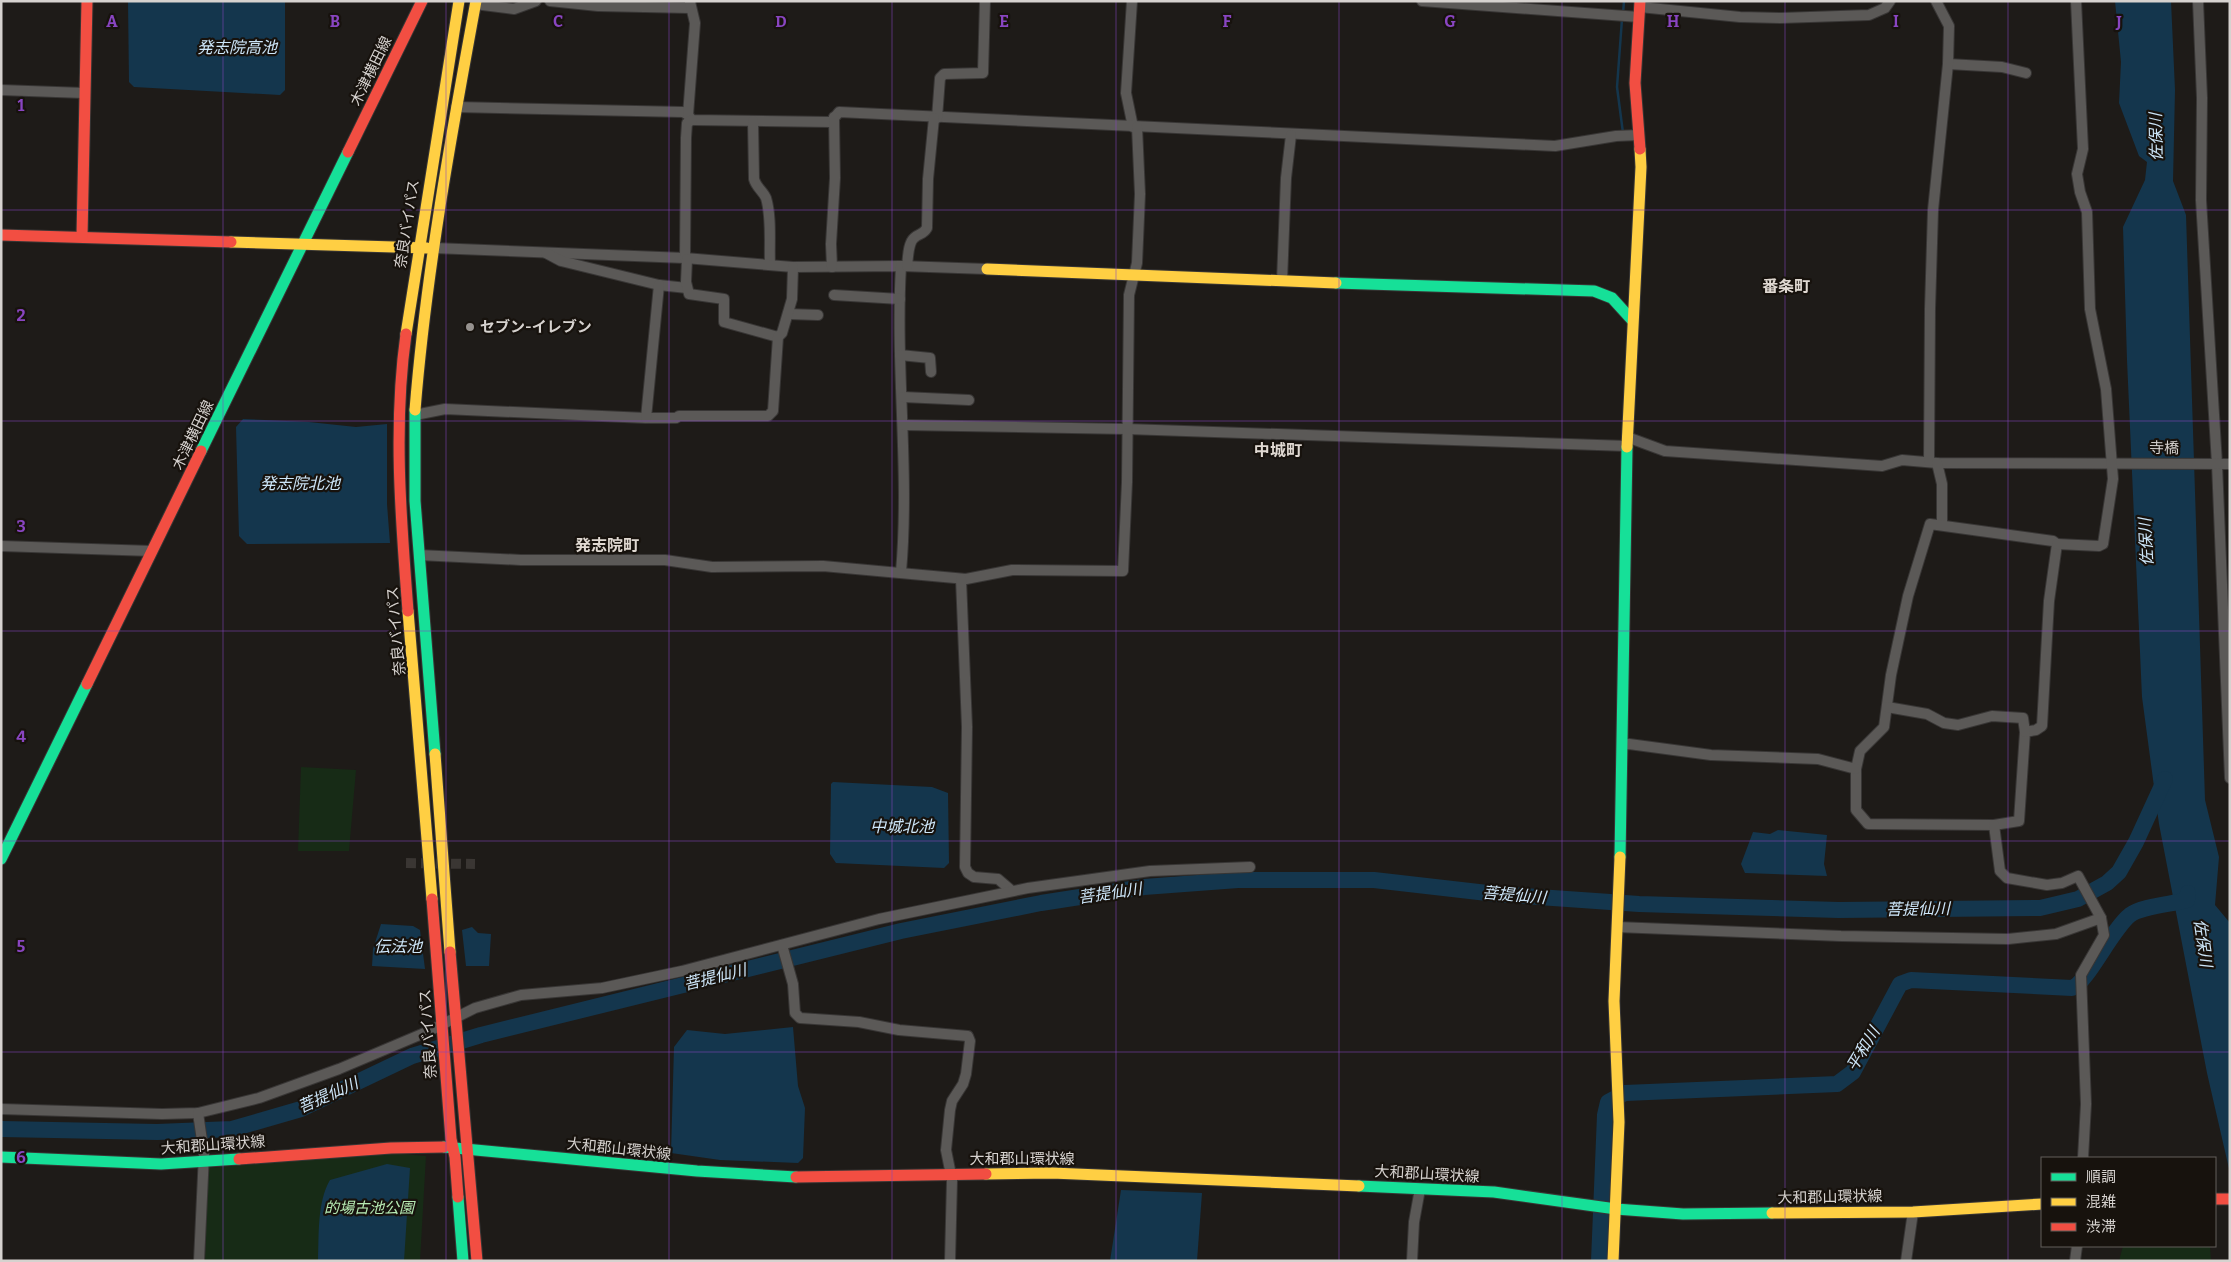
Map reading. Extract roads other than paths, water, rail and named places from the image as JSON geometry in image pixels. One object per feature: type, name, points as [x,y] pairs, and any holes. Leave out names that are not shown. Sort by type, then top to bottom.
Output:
[{"type":"main road","points":[[82,236],[87,1]]},
{"type":"main road","name":"木津横田線","points":[[1,859],[4,848],[304,244],[422,1]]},
{"type":"main road","name":"木津横田線","points":[[411,24],[427,1]]},
{"type":"main road","name":"奈良バイパス","points":[[459,1],[418,247],[402,360],[399,496],[443,1027],[445,1072],[463,1261]]},
{"type":"main road","name":"奈良バイパス","points":[[475,2],[456,107],[420,349],[415,415],[415,501],[459,1069],[477,1261]]},
{"type":"main road","points":[[1613,1261],[1604,1207],[1619,1122],[1614,1010],[1622,818],[1627,442],[1640,167],[1635,83],[1640,8]]},
{"type":"main road","points":[[1,235],[434,248]]},
{"type":"main road","points":[[988,269],[1134,276],[1594,291],[1612,298],[1632,320]]},
{"type":"main road","name":"大和郡山環状線","points":[[1,1157],[135,1163],[204,1157],[391,1148],[453,1148],[781,1177],[950,1174],[1138,1176],[1509,1194],[1604,1207],[1683,1214],[1913,1212],[2041,1204]]},
{"type":"street","points":[[475,2],[514,9],[536,1]]},
{"type":"street","points":[[550,1],[598,6],[690,5],[696,23],[690,118],[687,123],[686,138],[687,288],[689,294],[724,299],[724,322],[778,336]]},
{"type":"street","points":[[901,572],[905,507],[902,461],[903,397],[900,355],[900,300],[904,266],[914,238],[924,234],[927,228],[928,179],[940,78],[944,74],[982,73],[985,1]]},
{"type":"street","points":[[419,555],[521,560],[665,560],[712,566],[823,566],[961,578],[1012,570],[1123,571],[1129,295],[1137,263],[1140,194],[1135,127],[1126,93],[1132,1]]},
{"type":"street","points":[[1422,1],[1640,8],[1740,18],[1869,15],[1885,8],[1890,1]]},
{"type":"street","points":[[1936,1],[1949,26],[1948,64],[1933,210],[1930,309],[1933,462],[1942,484],[1942,525]]},
{"type":"street","points":[[1887,707],[1927,714],[1944,723],[1958,725],[1992,716],[2023,718],[2025,732],[2019,821],[1994,825],[1868,824],[1856,810],[1856,769],[1860,750],[1884,727],[1887,707],[1908,596],[1930,524],[1942,525],[1952,529],[2053,541],[2057,544],[2099,546],[2103,544],[2115,462],[2106,390],[2090,309],[2087,212],[2080,192],[2077,174],[2084,149],[2076,1]]},
{"type":"street","points":[[2198,1],[2202,98],[2201,200],[2230,778]]},
{"type":"street","points":[[1948,64],[2002,67],[2026,73]]},
{"type":"street","points":[[1,90],[84,93]]},
{"type":"street","points":[[456,107],[683,112],[690,118],[753,121],[831,122],[839,112],[1291,135],[1555,146],[1616,136],[1639,135]]},
{"type":"street","points":[[832,267],[831,244],[835,178],[834,117]]},
{"type":"street","points":[[753,121],[754,178],[756,186],[765,196],[768,206],[770,265]]},
{"type":"street","points":[[1282,281],[1286,178],[1291,135]]},
{"type":"street","points":[[434,248],[686,258],[793,267],[904,266],[988,269]]},
{"type":"street","points":[[545,252],[561,261],[659,285],[687,288]]},
{"type":"street","points":[[415,415],[445,409],[646,418],[768,416],[773,411],[778,336],[782,333],[792,299],[793,267]]},
{"type":"street","points":[[646,418],[659,285]]},
{"type":"street","points":[[834,295],[900,300]]},
{"type":"street","points":[[788,314],[818,315]]},
{"type":"street","points":[[900,355],[930,358],[931,372]]},
{"type":"street","points":[[903,397],[968,400]]},
{"type":"street","name":"寺橋","points":[[903,425],[1627,442],[1665,451],[1882,466],[1902,460],[1933,462],[2230,464]]},
{"type":"street","points":[[2025,732],[2036,730],[2042,726],[2049,601],[2057,544]]},
{"type":"street","points":[[1,546],[152,551]]},
{"type":"street","points":[[961,578],[966,727],[966,867],[968,873],[974,877],[998,879],[1012,891]]},
{"type":"street","points":[[1622,745],[1629,744],[1711,755],[1818,759],[1856,769]]},
{"type":"street","points":[[1994,825],[2000,871],[2007,878],[2047,885],[2062,883],[2078,876],[2101,918],[2104,935],[2081,975],[2086,1104],[2083,1157]]},
{"type":"street","points":[[1,1109],[198,1115],[259,1098],[322,1076],[443,1027],[475,1008],[521,995],[602,988],[783,947],[879,919],[1012,891],[1150,871],[1250,867]]},
{"type":"street","points":[[1617,925],[1842,936],[2008,939],[2056,934],[2101,918]]},
{"type":"street","points":[[783,947],[793,984],[795,1013],[800,1018],[859,1022],[899,1030],[968,1036],[970,1041],[966,1074],[952,1101],[946,1150],[950,1174],[950,1261]]},
{"type":"street","points":[[198,1115],[204,1157],[199,1261]]},
{"type":"street","points":[[1412,1261],[1414,1222],[1420,1189]]},
{"type":"street","points":[[1906,1261],[1913,1212]]},
{"type":"street","points":[[2075,1261],[2077,1247]]},
{"type":"water","name":"発志院高池","points":[[128,1],[285,1],[285,90],[280,95],[134,87],[129,82]]},
{"type":"water","name":"佐保川","points":[[2115,1],[2171,1],[2175,90],[2173,181],[2186,215],[2205,800],[2219,857],[2215,905],[2230,923],[2230,1173],[2207,1073],[2159,824],[2142,697],[2123,227],[2145,180],[2147,162],[2139,156],[2119,103],[2121,62]]},
{"type":"water","name":"発志院北池","points":[[243,419],[309,422],[356,427],[387,424],[387,504],[390,543],[247,544],[239,536],[236,427]]},
{"type":"water","name":"中城北池","points":[[833,782],[932,787],[948,793],[949,863],[944,868],[836,863],[830,854],[831,784]]},
{"type":"water","points":[[1778,830],[1827,835],[1824,864],[1827,876],[1745,873],[1741,864],[1753,832],[1770,834]]},
{"type":"water","name":"伝法池","points":[[381,924],[413,926],[420,930],[425,969],[372,966],[373,949]]},
{"type":"water","points":[[472,927],[478,933],[491,934],[489,966],[466,966],[462,930]]},
{"type":"water","points":[[793,1027],[798,1086],[805,1108],[803,1158],[798,1163],[720,1160],[671,1153],[674,1047],[687,1030],[725,1034]]},
{"type":"water","points":[[387,1164],[410,1168],[404,1261],[318,1261],[321,1209],[330,1180]]},
{"type":"water","points":[[1121,1190],[1202,1193],[1197,1261],[1110,1261]]},
{"type":"waterway","points":[[1623,14],[1624,1]]},
{"type":"waterway","points":[[1622,19],[1617,87],[1623,133]]},
{"type":"waterway","name":"菩提仙川","points":[[1,1129],[157,1132],[232,1129],[301,1109],[412,1056],[481,1035],[901,931],[1041,903],[1144,887],[1238,880],[1374,880],[1496,894],[1639,904],[1839,910],[2040,908],[2078,899],[2107,883],[2119,872],[2136,842],[2165,779]]},
{"type":"waterway","name":"平和川","points":[[1599,1261],[1605,1115],[1608,1102],[1625,1093],[1837,1084],[1853,1072],[1900,984],[1911,980],[2072,988],[2085,976],[2115,932],[2130,915],[2149,907],[2187,900],[2188,893]]},
{"type":"tunnel","points":[[406,863],[475,864]]},
{"type":"place","name":"セブン-イレブン","points":[[470,327]]},
{"type":"district","name":"番条町","points":[[1786,286]]},
{"type":"district","name":"中城町","points":[[1278,450]]},
{"type":"district","name":"発志院町","points":[[607,545]]},
{"type":"park label","name":"的場古池公園","points":[[369,1208]]}]
